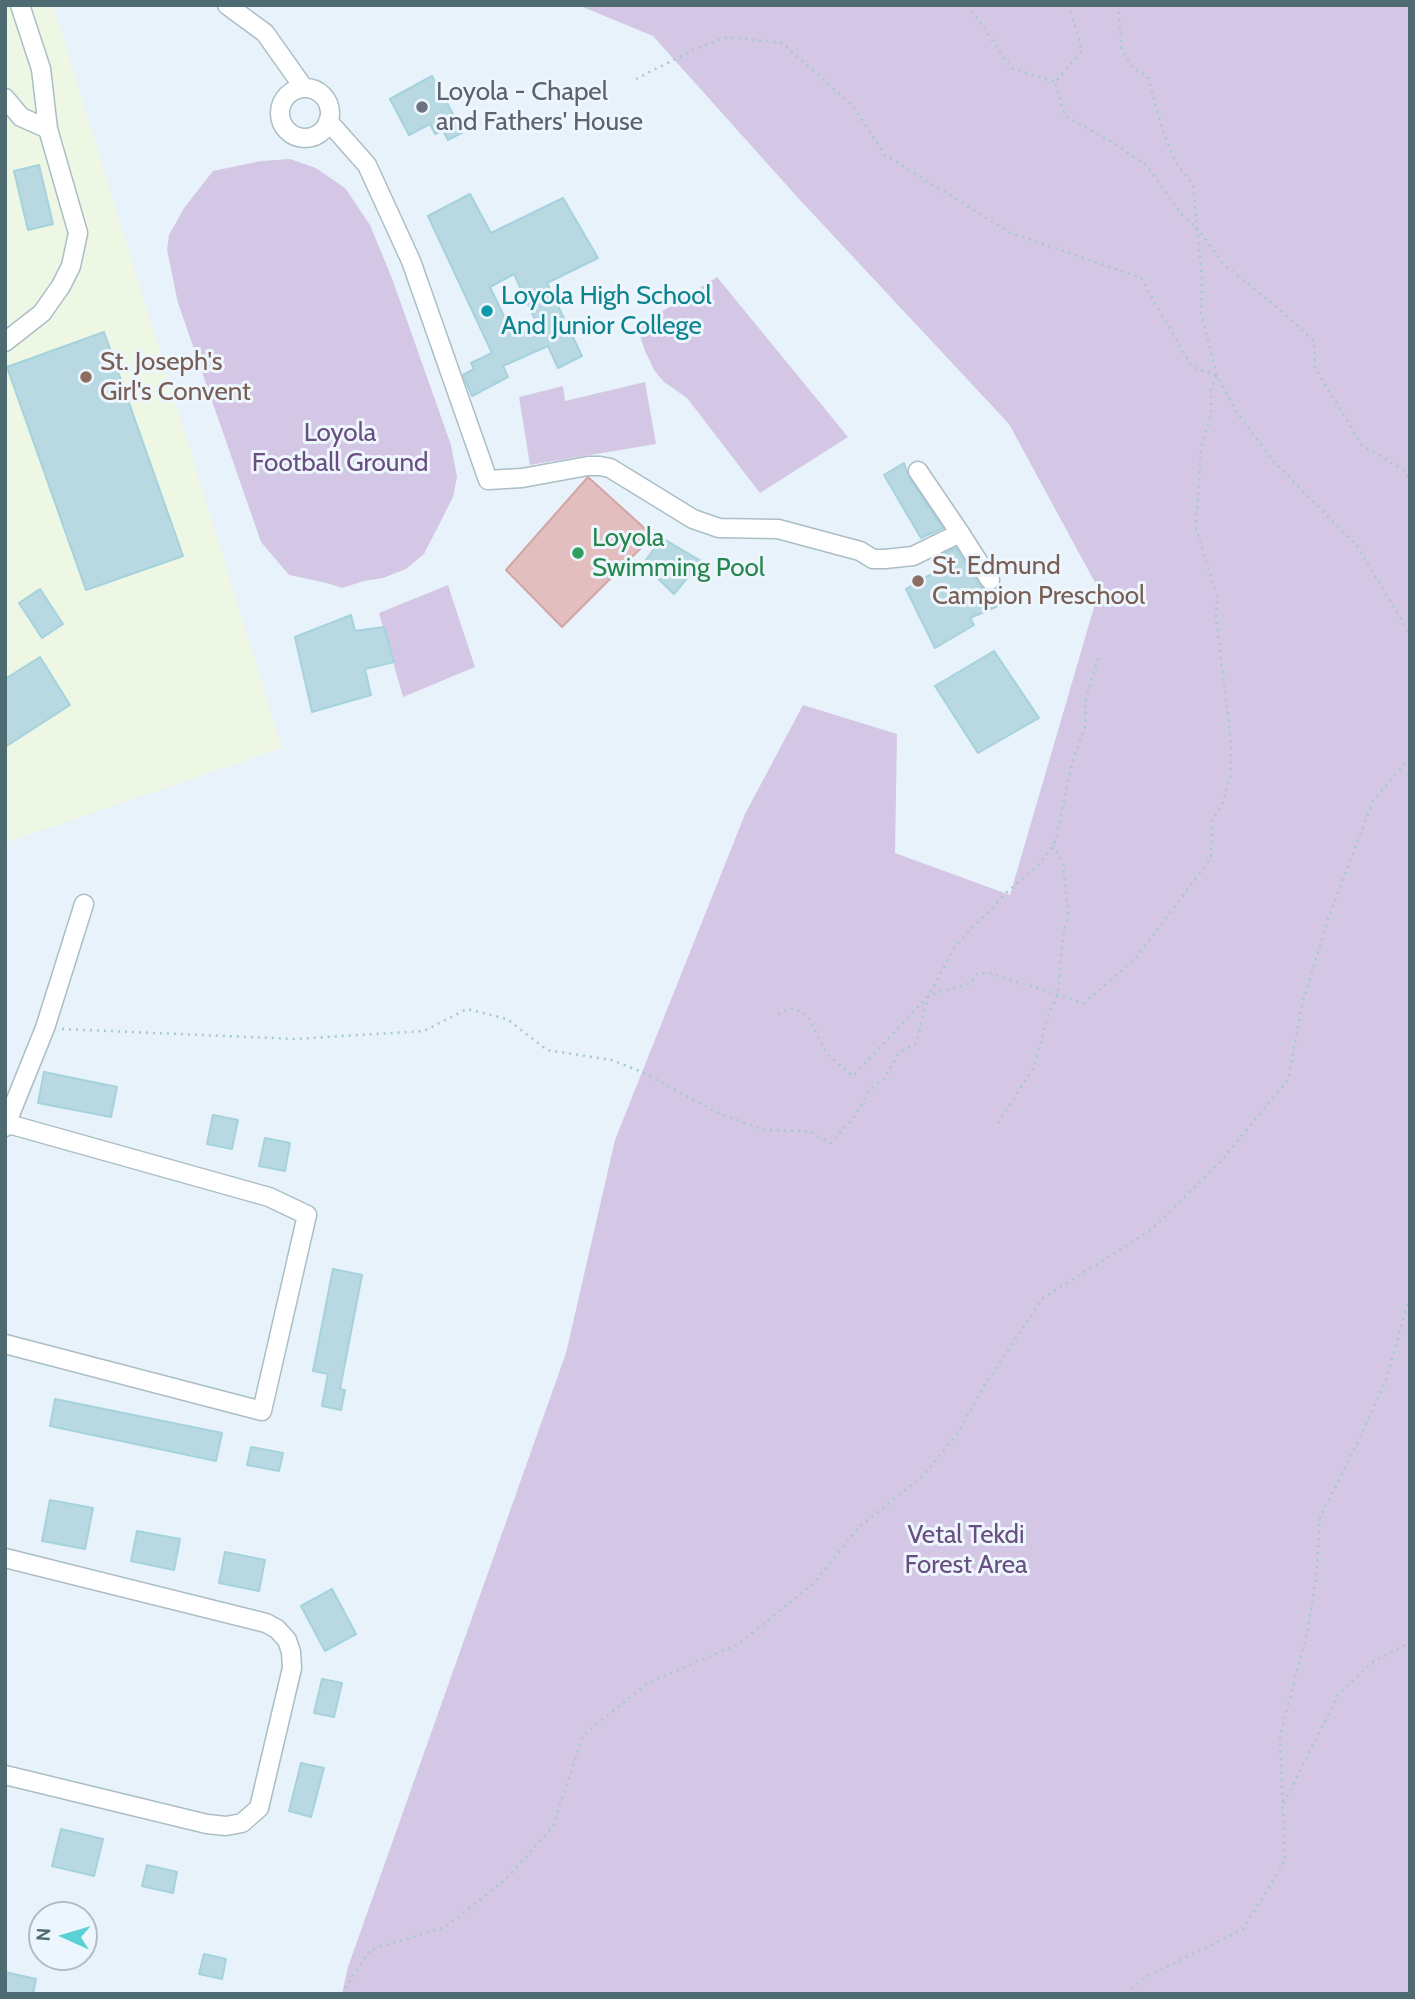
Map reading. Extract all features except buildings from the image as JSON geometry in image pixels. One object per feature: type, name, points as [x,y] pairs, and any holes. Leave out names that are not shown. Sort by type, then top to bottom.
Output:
[{"type":"lane","points":[[5,342],[42,313],[61,286],[71,266],[78,233],[48,129],[41,69],[20,5]]},
{"type":"lane","points":[[227,5],[265,33],[304,88]]},
{"type":"lane","points":[[304,88],[319,92],[329,105],[328,121],[324,128],[311,137],[295,135],[283,124],[280,116],[284,100],[289,94],[304,88]]},
{"type":"lane","points":[[5,98],[21,117],[48,129]]},
{"type":"lane","points":[[328,121],[367,165],[411,261],[488,480],[522,478],[588,466],[610,468],[693,519],[719,528],[778,529],[860,551],[873,559],[914,556],[960,533]]},
{"type":"lane","points":[[918,471],[990,580]]},
{"type":"lane","points":[[5,1344],[262,1411],[307,1215],[270,1197],[6,1125],[45,1028],[85,904]]},
{"type":"lane","points":[[5,1558],[266,1623],[277,1629],[287,1640],[292,1668],[259,1808],[242,1824],[207,1824],[5,1775]]},
{"type":"path","points":[[968,5],[1011,68],[1055,82]]},
{"type":"path","points":[[1055,82],[1082,51],[1069,5]]},
{"type":"path","points":[[1118,5],[1122,51],[1133,68],[1148,76],[1163,132],[1176,163],[1193,185],[1202,277],[1201,313],[1217,376],[1236,411],[1274,462],[1357,546],[1410,634]]},
{"type":"path","points":[[636,79],[695,48],[727,37],[782,43],[852,105],[885,155],[1009,232],[1142,278],[1192,367],[1217,376]]},
{"type":"path","points":[[1055,82],[1065,116],[1114,143],[1147,166],[1181,214],[1197,228],[1225,266],[1314,341],[1315,368],[1362,445],[1403,470],[1410,479]]},
{"type":"path","points":[[778,1014],[794,1009],[807,1015],[827,1054],[853,1076],[929,995],[971,983],[977,974],[989,974],[1084,1003],[1136,958],[1211,858],[1212,819],[1223,805],[1231,774],[1231,743],[1219,652],[1217,596],[1195,528],[1200,448],[1211,414],[1211,387],[1217,376]]},
{"type":"path","points":[[45,1028],[295,1039],[424,1031],[467,1009],[507,1019],[547,1050],[612,1060],[642,1072],[728,1116],[764,1130],[809,1132],[831,1143],[855,1116],[869,1090],[884,1079],[899,1053],[916,1044],[929,995],[956,945],[1037,866],[1054,845],[1072,763],[1086,724],[1085,702],[1099,655]]},
{"type":"path","points":[[341,1994],[370,1950],[445,1927],[505,1880],[554,1826],[583,1735],[648,1683],[738,1644],[813,1584],[859,1527],[924,1475],[957,1434],[984,1386],[1043,1298],[1151,1230],[1221,1161],[1288,1080],[1302,1005],[1329,916],[1373,801],[1410,757]]},
{"type":"path","points":[[998,1123],[1034,1067],[1049,1013],[1058,995],[1062,944],[1068,913],[1062,864],[1054,845]]},
{"type":"path","points":[[1127,1994],[1144,1978],[1243,1929],[1285,1861],[1280,1736],[1307,1633],[1316,1579],[1320,1517],[1386,1380],[1410,1295]]},
{"type":"path","points":[[1283,1805],[1338,1695],[1371,1663],[1410,1643]]},
{"type":"shaded area","name":"St. Joseph's Girl's Convent","points":[[5,5],[53,5],[282,748],[5,843]]},
{"type":"shaded area","name":"Loyola Swimming Pool","points":[[588,477],[653,536],[562,627],[506,570]]},
{"type":"green space","name":"Vetal Tekdi Forest Area","points":[[578,5],[1410,5],[1410,1994],[342,1994],[348,1967],[566,1353],[615,1140],[745,814],[803,705],[897,734],[895,853],[1010,895],[1099,590],[1009,424],[799,199],[653,36]]},
{"type":"green space","name":"Loyola Football Ground","points":[[290,159],[316,168],[345,188],[370,225],[393,281],[451,445],[457,477],[453,497],[424,554],[406,569],[342,588],[289,575],[261,542],[178,303],[167,250],[169,235],[184,208],[213,171],[261,161]]},
{"type":"green space","points":[[717,277],[848,437],[760,493],[687,398],[664,382],[654,370],[637,327]]},
{"type":"green space","points":[[645,382],[656,444],[530,465],[519,397],[563,386],[565,401]]},
{"type":"green space","points":[[448,585],[475,667],[403,697],[379,613]]},
{"type":"place","name":"Loyola - Chapel and Fathers' House","points":[[422,107]]},
{"type":"place","name":"Loyola High School And Junior College","points":[[487,311]]},
{"type":"place","name":"St. Joseph's Girl's Convent","points":[[86,377]]},
{"type":"place","name":"Loyola Swimming Pool","points":[[578,553]]},
{"type":"place","name":"St. Edmund Campion Preschool","points":[[918,581]]}]
